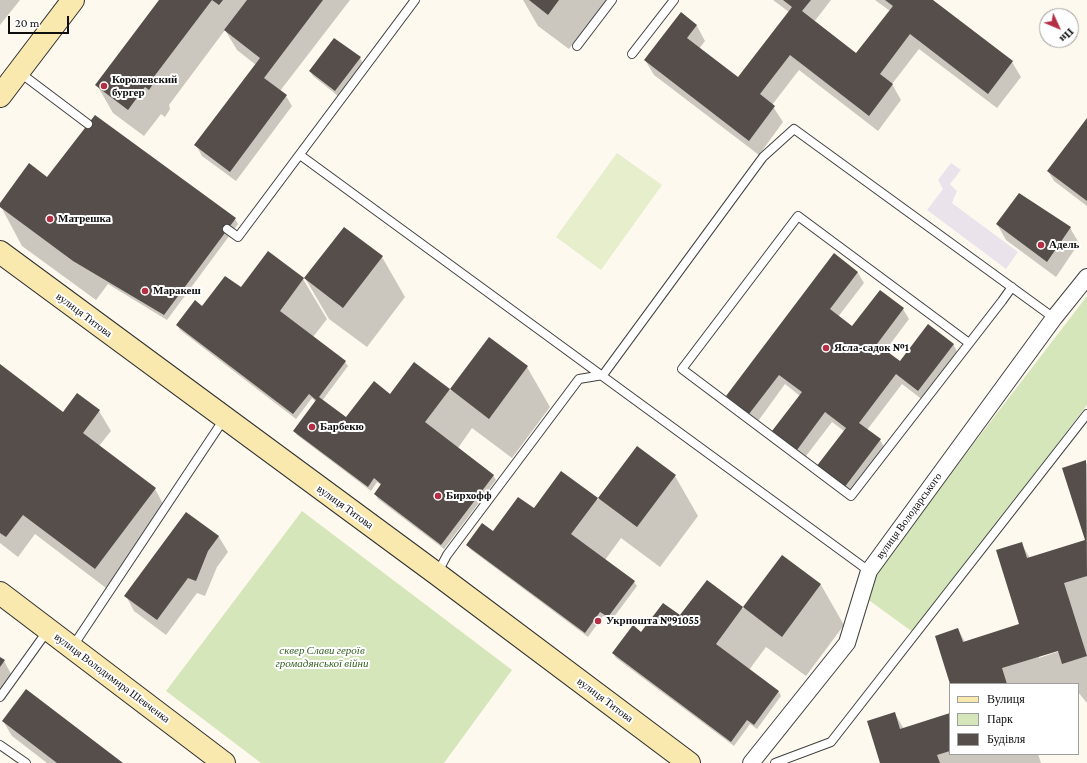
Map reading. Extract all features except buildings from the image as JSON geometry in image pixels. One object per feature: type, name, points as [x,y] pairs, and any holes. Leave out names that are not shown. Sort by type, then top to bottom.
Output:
[{"type":"street","points":[[0,96],[73,0]]},
{"type":"street","name":"вулиця Титова","points":[[0,252],[224,419],[437,574],[679,758]]},
{"type":"street","name":"вулиця Володарського","points":[[751,763],[847,643],[869,571],[1054,318],[1087,277]]},
{"type":"street","name":"вулиця Володимира Шевченка","points":[[0,593],[224,763]]},
{"type":"lane","points":[[228,229],[238,237],[415,0]]},
{"type":"lane","points":[[577,46],[612,0]]},
{"type":"lane","points":[[632,54],[674,0]]},
{"type":"lane","points":[[18,72],[88,124]]},
{"type":"lane","points":[[437,574],[447,555],[579,380],[603,375],[762,157],[794,129],[1054,318]]},
{"type":"lane","points":[[300,154],[869,571]]},
{"type":"lane","points":[[969,343],[798,216],[682,369],[851,496],[969,343],[1012,287]]},
{"type":"lane","points":[[775,763],[831,742],[1087,414]]},
{"type":"lane","points":[[72,647],[224,419]]},
{"type":"lane","points":[[0,697],[49,630]]},
{"type":"lane","points":[[0,745],[26,763]]},
{"type":"shaded area","points":[[951,163],[961,170],[950,184],[957,191],[952,203],[1018,252],[1006,269],[927,210],[943,189],[938,180]]},
{"type":"green space","points":[[617,153],[662,185],[601,270],[556,237]]},
{"type":"green space","points":[[1087,296],[1087,405],[914,633],[859,593]]},
{"type":"green space","name":"сквер Слави героїв громадянської війни","points":[[302,511],[512,670],[444,763],[261,763],[166,691]]},
{"type":"place","name":"Королевский бургер","points":[[104,86]]},
{"type":"place","name":"Матрешка","points":[[50,219]]},
{"type":"place","name":"Адель","points":[[1041,245]]},
{"type":"place","name":"Маракеш","points":[[145,291]]},
{"type":"place","name":"Ясла-садок №1","points":[[826,348]]},
{"type":"place","name":"Барбекю","points":[[312,427]]},
{"type":"place","name":"Бирхофф","points":[[438,496]]},
{"type":"place","name":"Укрпошта №91055","points":[[598,621]]}]
